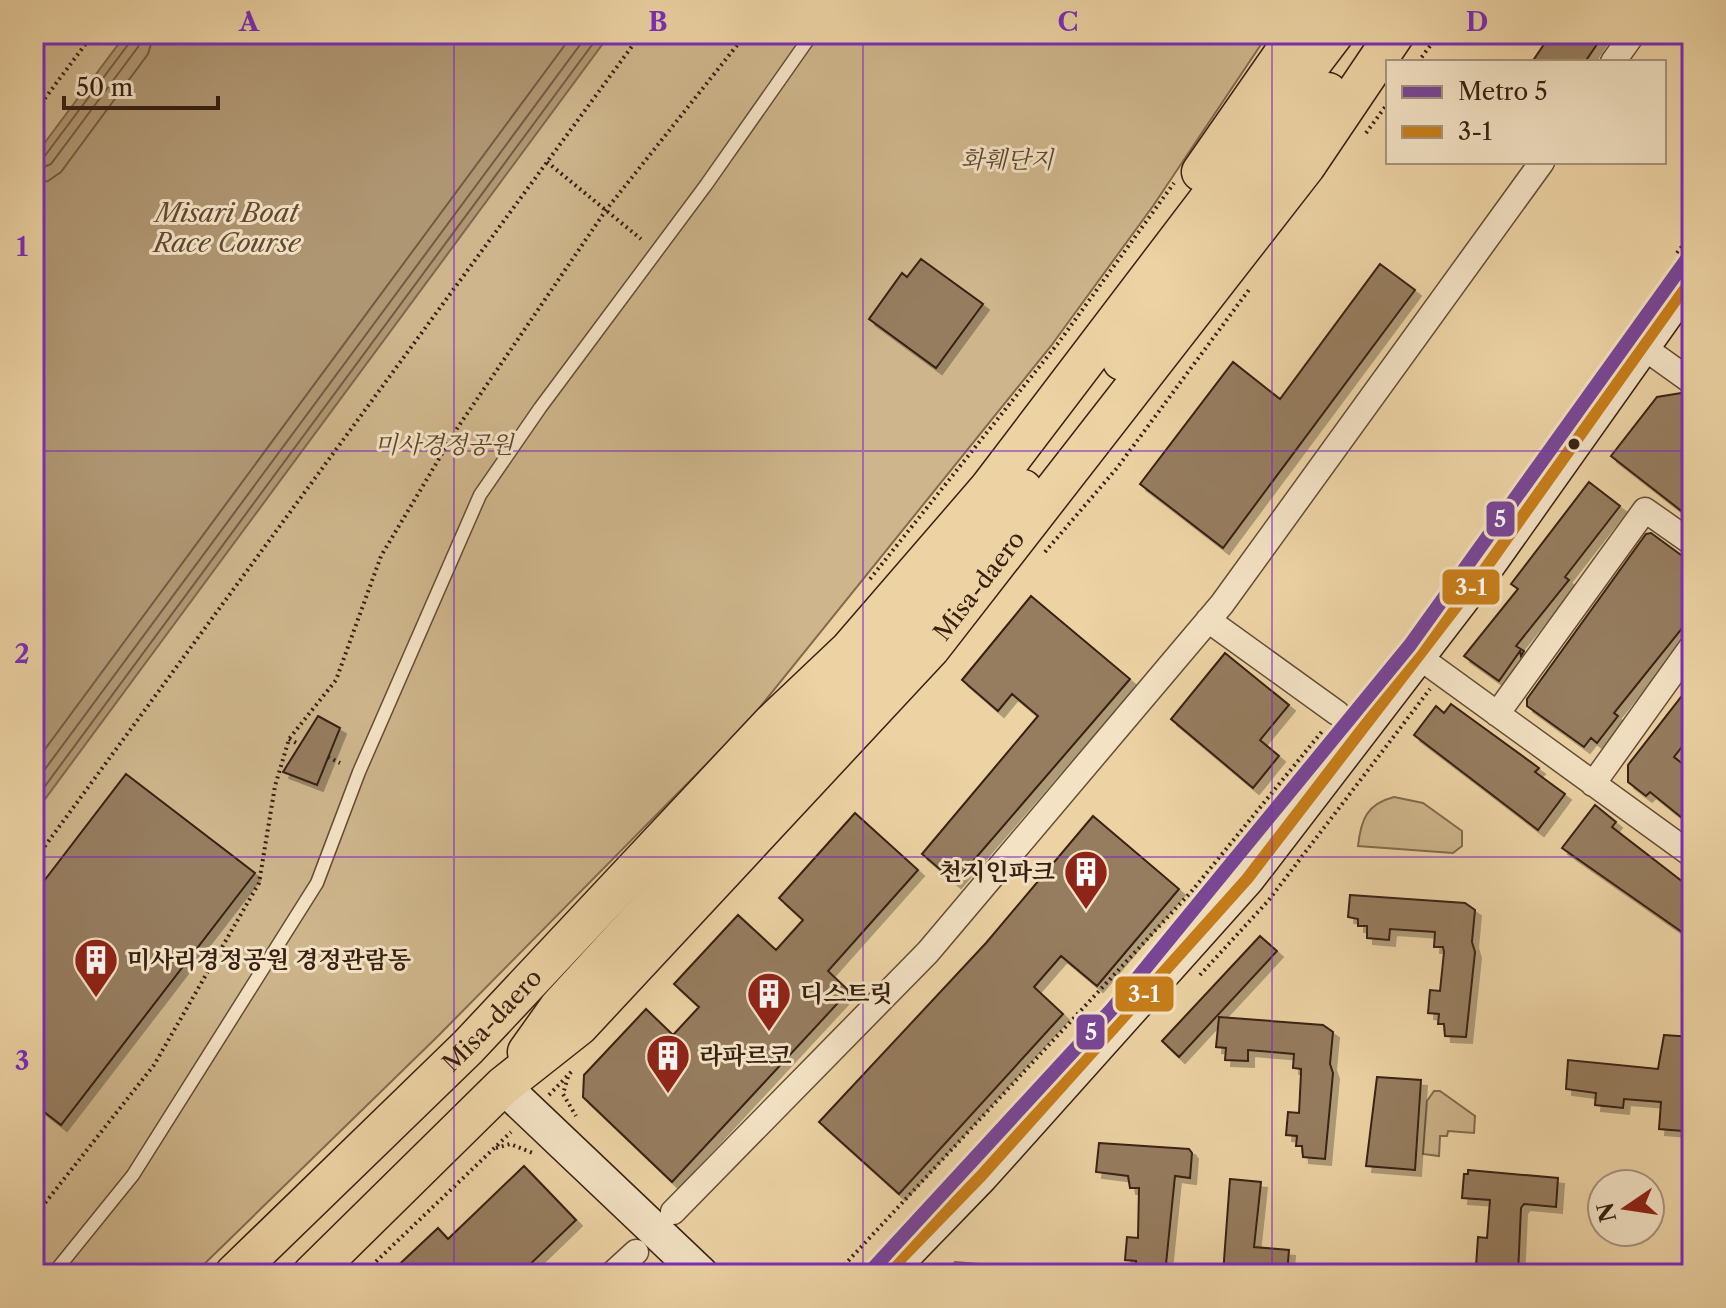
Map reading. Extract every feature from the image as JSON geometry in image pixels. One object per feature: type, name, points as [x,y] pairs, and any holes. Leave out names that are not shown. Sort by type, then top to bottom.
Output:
[{"type":"main road","name":"Misa-daero","points":[[772,723],[809,671],[947,507],[1144,254],[1297,34]]},
{"type":"main road","name":"Misa-daero","points":[[234,1274],[468,1047],[772,723],[850,649],[989,488],[1334,34]]},
{"type":"main road","name":"Misa-daero","points":[[312,1274],[503,1086],[590,1015],[931,648],[1306,166],[1394,40]]},
{"type":"street","points":[[1614,60],[1633,34]]},
{"type":"street","points":[[673,1212],[928,952],[1208,620],[1341,444],[1541,164]]},
{"type":"street","points":[[886,1274],[981,1176],[1218,913],[1419,657],[1643,347],[1683,267]]},
{"type":"street","points":[[1643,347],[1692,382]]},
{"type":"street","points":[[1497,714],[1645,510],[1692,543]]},
{"type":"street","points":[[1208,620],[1337,713]]},
{"type":"street","points":[[1593,784],[1692,646]]},
{"type":"street","points":[[1419,657],[1692,855]]},
{"type":"street","points":[[503,1086],[701,1274]]},
{"type":"street","points":[[612,1274],[636,1252]]},
{"type":"lane","points":[[53,1274],[133,1175],[317,883],[359,772],[480,495],[812,34]]},
{"type":"path","points":[[34,113],[93,34]]},
{"type":"path","points":[[34,861],[641,34]]},
{"type":"path","points":[[34,1217],[154,1065],[259,883],[275,786],[289,739],[336,680],[381,556],[450,440],[606,210],[746,34]]},
{"type":"path","points":[[1394,40],[1439,34]]},
{"type":"path","points":[[1371,126],[1386,106]]},
{"type":"path","points":[[547,162],[641,239]]},
{"type":"path","points":[[864,585],[1059,342],[1182,172]]},
{"type":"path","points":[[1683,267],[1692,233]]},
{"type":"path","points":[[836,1274],[1191,892],[1337,713]]},
{"type":"path","points":[[289,739],[300,745]]},
{"type":"path","points":[[328,757],[340,763]]},
{"type":"path","points":[[569,1075],[563,1094],[576,1115]]},
{"type":"path","points":[[363,1274],[494,1149],[510,1144],[533,1152]]},
{"type":"green space","name":"미사경정공원","points":[[34,34],[1268,34],[1153,206],[1051,346],[748,722],[438,1036],[194,1274],[34,1274]]},
{"type":"green space","points":[[1394,797],[1423,803],[1462,831],[1462,846],[1453,853],[1358,846],[1367,814],[1377,804]]},
{"type":"green space","points":[[1434,1091],[1440,1091],[1475,1116],[1474,1133],[1448,1131],[1447,1136],[1440,1136],[1439,1156],[1423,1154],[1427,1101]]},
{"type":"green space","points":[[955,1262],[978,1264],[977,1274],[946,1274]]},
{"type":"water","name":"Misari Boat Race Course","points":[[126,34],[610,34],[34,814],[34,157]]},
{"type":"building","points":[[1551,34],[1604,34],[1586,60],[1533,60]]},
{"type":"building","points":[[921,259],[983,304],[936,368],[869,319],[902,273],[907,277]]},
{"type":"building","points":[[1380,264],[1415,290],[1223,548],[1140,484],[1233,362],[1280,399]]},
{"type":"building","points":[[1681,393],[1692,402],[1692,503],[1684,513],[1611,456],[1657,397]]},
{"type":"building","points":[[1589,482],[1620,506],[1565,577],[1569,580],[1516,646],[1524,651],[1521,656],[1520,651],[1499,681],[1464,656],[1518,589],[1511,584]]},
{"type":"building","points":[[1651,533],[1692,563],[1692,616],[1614,713],[1618,716],[1597,743],[1591,738],[1584,747],[1527,706],[1527,699],[1646,534]]},
{"type":"building","points":[[1031,596],[1130,679],[955,882],[922,854],[1038,716],[1012,694],[998,711],[962,680]]},
{"type":"building","points":[[1225,653],[1289,705],[1260,740],[1279,756],[1253,788],[1171,719]]},
{"type":"building","points":[[1692,683],[1692,734],[1674,757],[1692,771],[1692,826],[1650,792],[1646,796],[1628,782],[1628,765]]},
{"type":"building","points":[[1451,704],[1539,768],[1535,772],[1565,794],[1538,830],[1414,735],[1436,706],[1444,713]]},
{"type":"building","points":[[318,716],[340,728],[317,785],[283,772]]},
{"type":"building","name":"미사리경정공원 경정관람동","points":[[126,774],[255,873],[61,1125],[34,1104],[34,894]]},
{"type":"building","points":[[1595,805],[1616,822],[1612,827],[1692,889],[1692,939],[1562,848]]},
{"type":"building","points":[[855,813],[918,870],[828,971],[849,991],[672,1182],[583,1097],[584,1075],[646,1009],[673,1035],[699,1007],[674,984],[738,915],[776,950],[803,920],[779,898]]},
{"type":"building","points":[[1093,816],[1179,889],[1097,986],[1061,956],[1034,987],[1063,1014],[899,1194],[819,1122],[986,943]]},
{"type":"building","points":[[1350,895],[1465,903],[1475,910],[1472,942],[1475,952],[1466,1037],[1445,1036],[1444,1024],[1438,1024],[1439,1014],[1428,1013],[1430,990],[1440,991],[1444,952],[1443,947],[1434,947],[1435,932],[1390,929],[1389,940],[1367,938],[1367,926],[1358,926],[1358,919],[1348,917]]},
{"type":"building","points":[[1260,936],[1277,951],[1179,1057],[1162,1041]]},
{"type":"building","points":[[1219,1017],[1323,1025],[1333,1032],[1330,1064],[1333,1073],[1325,1159],[1303,1157],[1302,1146],[1296,1146],[1297,1136],[1286,1135],[1288,1112],[1299,1113],[1301,1069],[1293,1068],[1294,1054],[1248,1050],[1248,1061],[1225,1060],[1226,1048],[1216,1047]]},
{"type":"building","points":[[1664,1035],[1692,1037],[1687,1127],[1683,1131],[1659,1129],[1661,1102],[1624,1099],[1623,1108],[1595,1105],[1596,1093],[1566,1089],[1568,1060],[1658,1069]]},
{"type":"building","points":[[1377,1077],[1421,1080],[1415,1170],[1366,1166]]},
{"type":"building","points":[[1099,1143],[1189,1149],[1192,1153],[1190,1178],[1175,1176],[1165,1274],[1137,1274],[1136,1261],[1125,1260],[1127,1237],[1138,1238],[1139,1188],[1130,1188],[1128,1176],[1096,1172]]},
{"type":"building","points":[[524,1166],[576,1220],[520,1274],[389,1274],[438,1228],[448,1239]]},
{"type":"building","points":[[1468,1170],[1558,1178],[1556,1207],[1524,1204],[1521,1208],[1518,1274],[1487,1274],[1488,1267],[1476,1266],[1478,1237],[1487,1238],[1490,1200],[1462,1198],[1464,1174],[1468,1174]]},
{"type":"building","points":[[1230,1179],[1261,1182],[1254,1247],[1289,1250],[1287,1274],[1223,1274]]},
{"type":"metro line","name":"5","points":[[868,1274],[1112,1009],[1410,645],[1692,252]]},
{"type":"transit line","name":"3-1","points":[[886,1274],[981,1176],[1247,879],[1485,569],[1692,277]]},
{"type":"place","name":"천지인파크","points":[[1086,911]]},
{"type":"place","name":"미사리경정공원 경정관람동","points":[[96,999]]},
{"type":"place","name":"디스트릿","points":[[769,1033]]},
{"type":"place","name":"라파르코","points":[[668,1095]]},
{"type":"park label","name":"화훼단지","points":[[1007,160]]}]
